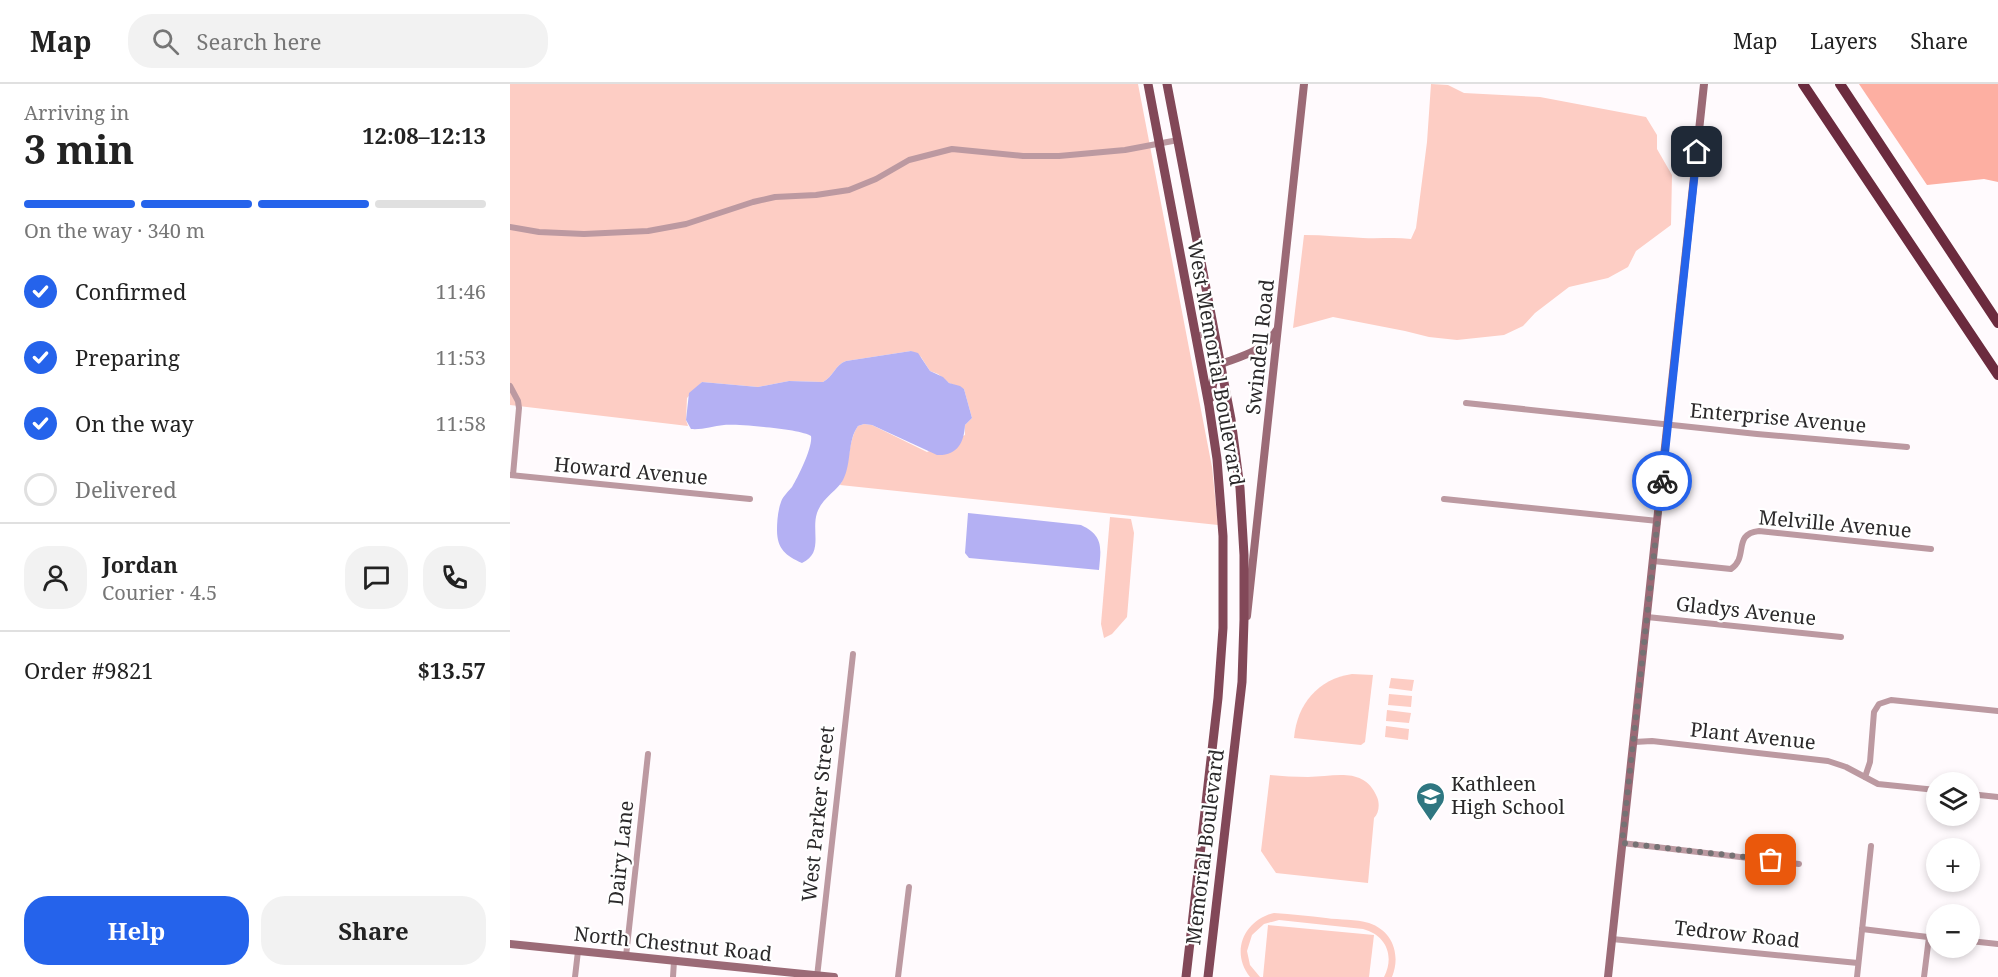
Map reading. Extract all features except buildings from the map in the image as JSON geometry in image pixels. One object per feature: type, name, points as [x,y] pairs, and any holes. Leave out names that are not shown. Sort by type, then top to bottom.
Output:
[{"type":"highway","points":[[1803,84],[1998,375]]},
{"type":"highway","points":[[1839,84],[1998,323]]},
{"type":"main road","name":"West Memorial Boulevard","points":[[1148,84],[1209,406],[1218,467],[1223,536],[1223,628],[1215,722]]},
{"type":"main road","name":"West Memorial Boulevard","points":[[1167,84],[1234,442],[1241,507],[1244,577],[1244,650],[1238,722]]},
{"type":"main road","points":[[1209,406],[1212,382],[1221,364]]},
{"type":"main road","name":"Memorial Boulevard","points":[[1186,977],[1215,722]]},
{"type":"main road","name":"Memorial Boulevard","points":[[1208,977],[1238,722]]},
{"type":"street","name":"Swindell Road","points":[[1244,650],[1304,84]]},
{"type":"street","points":[[1608,977],[1704,84]]},
{"type":"street","points":[[510,227],[539,232],[584,234],[648,231],[686,224],[734,207],[775,197],[816,195],[849,190],[876,179],[909,160],[951,149],[1023,156],[1059,156],[1125,150],[1178,140]]},
{"type":"street","points":[[1221,364],[1256,351],[1271,339],[1278,328]]},
{"type":"street","points":[[1196,336],[1215,332]]},
{"type":"street","points":[[1256,351],[1268,351],[1275,360]]},
{"type":"street","points":[[510,386],[519,408],[511,475]]},
{"type":"street","name":"Enterprise Avenue","points":[[1466,403],[1757,434],[1907,447]]},
{"type":"street","name":"Howard Avenue","points":[[511,475],[750,499]]},
{"type":"street","points":[[1444,499],[1658,521]]},
{"type":"street","name":"Melville Avenue","points":[[1653,561],[1731,569],[1739,561],[1744,538],[1749,533],[1759,531],[1931,549]]},
{"type":"street","name":"Gladys Avenue","points":[[1647,617],[1841,637]]},
{"type":"street","name":"West Parker Street","points":[[818,976],[853,654]]},
{"type":"street","points":[[1865,777],[1870,762],[1874,712],[1879,704],[1891,700],[1998,711]]},
{"type":"street","name":"Plant Avenue","points":[[1634,742],[1652,741],[1828,761],[1878,783],[1926,789]]},
{"type":"street","name":"Dairy Lane","points":[[626,956],[648,754]]},
{"type":"street","points":[[1980,795],[1998,797]]},
{"type":"street","points":[[1622,843],[1799,864]]},
{"type":"street","points":[[1857,977],[1871,846]]},
{"type":"street","points":[[898,977],[909,887]]},
{"type":"street","points":[[1862,929],[1926,937]]},
{"type":"street","name":"Tedrow Road","points":[[1612,939],[1858,963]]},
{"type":"street","points":[[1980,942],[1998,944]]},
{"type":"street","name":"North Chestnut Road","points":[[510,944],[834,977]]},
{"type":"street","points":[[575,977],[578,951]]},
{"type":"street","points":[[1924,977],[1926,958]]},
{"type":"street","points":[[673,977],[674,961]]},
{"type":"shaded area","points":[[510,84],[1138,84],[1212,467],[1218,525],[840,485],[846,470],[852,439],[858,426],[872,425],[927,452],[965,435],[965,425],[972,418],[964,389],[930,371],[921,357],[911,351],[846,361],[823,382],[789,381],[758,387],[702,382],[687,398],[688,426],[510,405]]},
{"type":"shaded area","points":[[1431,84],[1448,85],[1464,93],[1540,97],[1646,117],[1657,135],[1657,149],[1672,175],[1671,225],[1636,251],[1628,267],[1608,278],[1569,287],[1535,313],[1523,326],[1504,335],[1457,340],[1429,337],[1333,317],[1293,328],[1304,235],[1411,239],[1416,228],[1427,142]]},
{"type":"shaded area","points":[[1859,84],[1998,84],[1998,182],[1984,179],[1927,185]]},
{"type":"shaded area","points":[[911,351],[918,353],[930,371],[964,389],[972,418],[965,425],[961,443],[950,453],[937,455],[872,425],[858,426],[852,438],[848,466],[843,480],[822,503],[817,513],[813,554],[802,563],[791,558],[781,547],[777,537],[778,512],[784,496],[792,487],[804,462],[810,447],[811,436],[783,429],[742,425],[691,429],[686,420],[689,393],[702,382],[758,387],[789,381],[823,382],[846,361]]},
{"type":"shaded area","points":[[968,513],[1081,525],[1094,534],[1099,543],[1099,570],[969,558],[965,553]]},
{"type":"shaded area","points":[[1110,517],[1131,519],[1134,533],[1127,617],[1112,634],[1104,638],[1101,624]]},
{"type":"shaded area","points":[[1352,674],[1373,675],[1365,742],[1361,745],[1294,738],[1300,714],[1311,695],[1329,681]]},
{"type":"shaded area","points":[[1391,678],[1414,680],[1412,691],[1389,688]]},
{"type":"shaded area","points":[[1389,694],[1412,696],[1411,707],[1388,705]]},
{"type":"shaded area","points":[[1387,710],[1411,713],[1409,723],[1386,721]]},
{"type":"shaded area","points":[[1386,726],[1409,729],[1408,740],[1385,737]]},
{"type":"shaded area","points":[[1270,775],[1308,777],[1347,775],[1364,781],[1371,787],[1379,805],[1374,818],[1368,883],[1276,873],[1261,851]]},
{"type":"shaded area","points":[[1274,913],[1359,921],[1377,927],[1384,932],[1393,945],[1396,960],[1392,977],[1384,977],[1389,961],[1386,947],[1378,936],[1371,932],[1363,929],[1279,920],[1264,924],[1252,935],[1247,951],[1250,965],[1260,977],[1250,977],[1241,957],[1243,938],[1255,922]]},
{"type":"shaded area","points":[[1268,925],[1374,935],[1369,977],[1263,977]]},
{"type":"way so far","points":[[1662,481],[1622,843],[1771,860]]},
{"type":"place","name":"Kathleen High School","points":[[1430,822]]},
{"type":"route","points":[[1662,481],[1697,152]]}]
